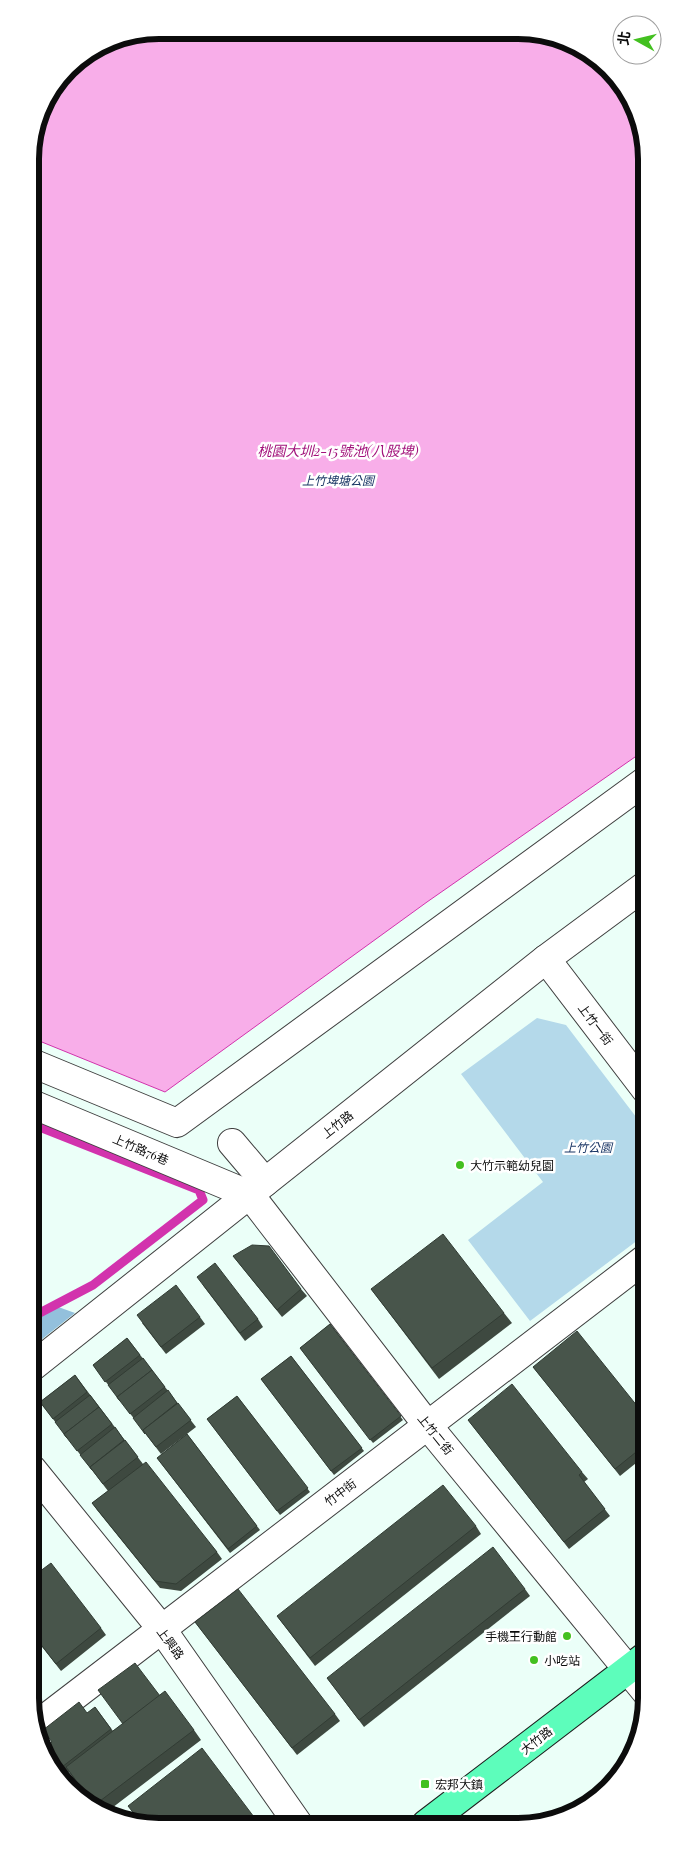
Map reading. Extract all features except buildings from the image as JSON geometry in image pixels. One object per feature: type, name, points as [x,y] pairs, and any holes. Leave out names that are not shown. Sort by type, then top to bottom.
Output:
[{"type":"main road","name":"大竹路","points":[[434,1818],[637,1662]]},
{"type":"street","points":[[39,1066],[177,1123],[638,786]]},
{"type":"street","name":"上竹路","points":[[39,1361],[546,959],[638,891]]},
{"type":"street","name":"上竹一街","points":[[546,959],[638,1080]]},
{"type":"street","name":"上竹路76巷","points":[[39,1107],[257,1188]]},
{"type":"street","name":"上竹二街","points":[[232,1143],[257,1188],[428,1426],[637,1662]]},
{"type":"street","name":"竹中街","points":[[41,1721],[638,1264]]},
{"type":"street","name":"上興路","points":[[39,1478],[160,1628],[295,1818]]},
{"type":"green space","name":"上竹公園","points":[[537,1018],[566,1025],[638,1120],[638,1240],[530,1321],[468,1240],[543,1182],[461,1074]]},
{"type":"shaded area","points":[[50,1304],[75,1313],[39,1341],[39,1310]]},
{"type":"water","name":"桃園大圳2-15號池(八股埤)","points":[[159,39],[518,39],[542,41],[557,45],[578,55],[591,64],[613,86],[622,99],[632,120],[637,143],[638,755],[427,902],[165,1092],[39,1041],[39,151],[41,135],[48,113],[59,92],[74,74],[92,59],[113,48],[135,41]]},
{"type":"waterway","points":[[39,1127],[199,1190],[203,1200],[93,1285],[39,1313]]},
{"type":"place","name":"大竹示範幼兒園","points":[[460,1165]]},
{"type":"place","name":"手機王行動館","points":[[567,1636]]},
{"type":"place","name":"小吃站","points":[[534,1660]]},
{"type":"place","name":"宏邦大鎮","points":[[425,1784]]},
{"type":"park label","name":"上竹埤塘公園","points":[[338,480]]}]
